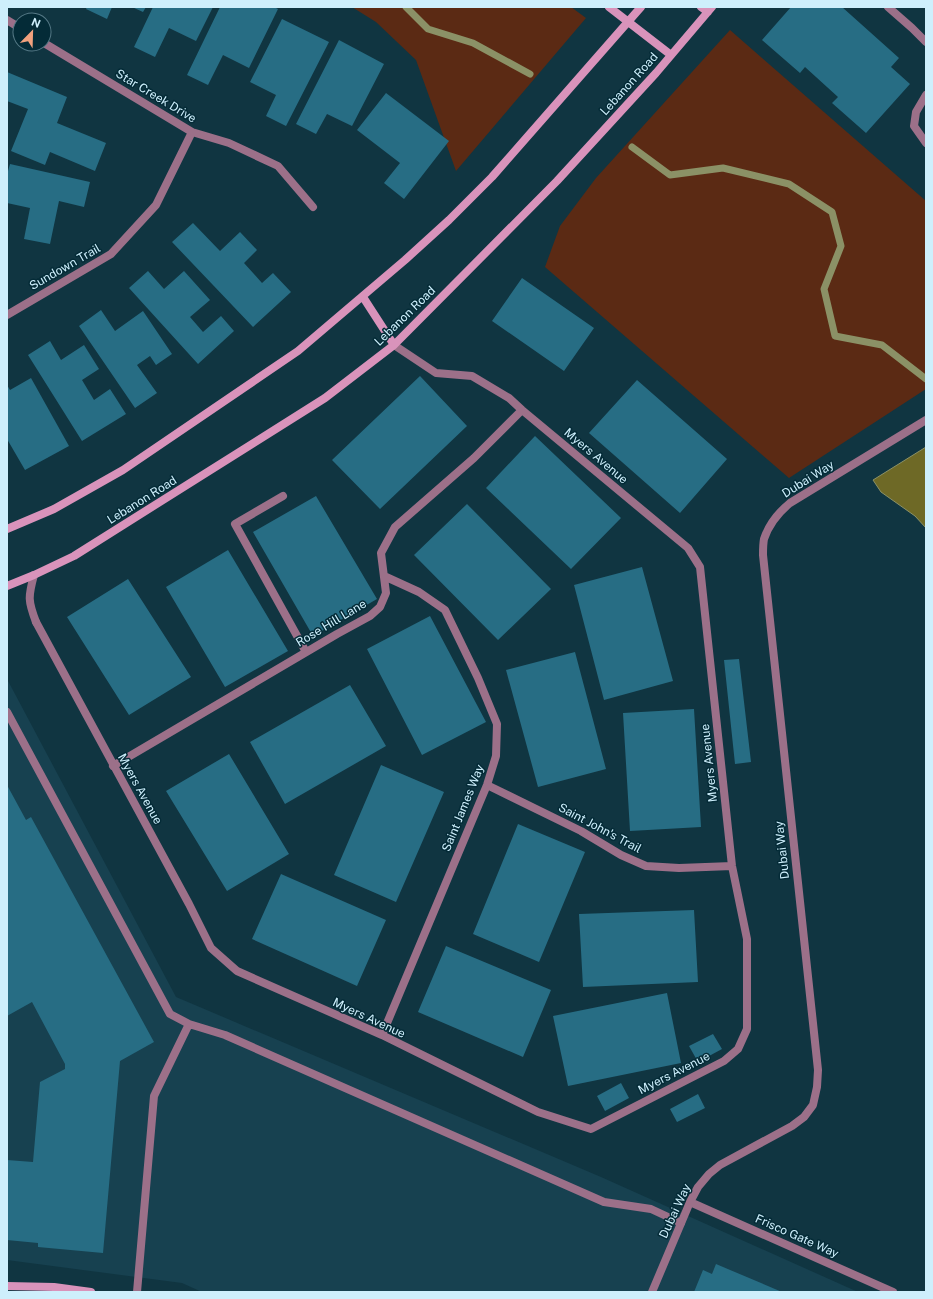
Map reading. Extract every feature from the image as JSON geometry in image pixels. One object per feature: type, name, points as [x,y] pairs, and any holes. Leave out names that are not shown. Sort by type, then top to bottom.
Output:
[{"type":"main road","points":[[610,7],[671,56]]},
{"type":"main road","points":[[7,529],[54,509],[123,470],[298,351],[363,297],[449,220],[492,177],[641,7]]},
{"type":"main road","name":"Lebanon Road","points":[[7,586],[74,556],[215,469],[325,398],[394,345],[557,181],[671,56],[707,9]]},
{"type":"main road","points":[[363,297],[394,345]]},
{"type":"main road","points":[[7,1286],[54,1287],[91,1292]]},
{"type":"street","points":[[888,7],[926,42]]},
{"type":"street","name":"Star Creek Drive","points":[[52,47],[192,132],[229,143],[278,166],[313,207]]},
{"type":"street","points":[[926,95],[916,112],[914,126],[926,143]]},
{"type":"street","name":"Sundown Trail","points":[[7,315],[111,254],[156,205],[192,132]]},
{"type":"street","name":"Myers Avenue","points":[[34,575],[30,590],[30,605],[36,622],[189,904],[211,948],[237,971],[382,1035],[538,1112],[591,1129],[724,1062],[738,1049],[746,1029],[746,939],[732,866],[700,567],[688,548],[509,398],[472,376],[436,373],[394,345]]},
{"type":"street","name":"Rose Hill Lane","points":[[113,766],[370,616],[380,607],[386,593],[381,553],[395,527],[474,458],[522,410]]},
{"type":"street","name":"Dubai Way","points":[[652,1292],[690,1202],[698,1187],[709,1174],[720,1165],[792,1126],[804,1117],[812,1104],[818,1087],[817,1062],[763,555],[764,539],[771,524],[790,502],[926,420]]},
{"type":"street","points":[[283,496],[235,524],[306,652]]},
{"type":"street","name":"Saint James Way","points":[[382,1035],[487,786],[496,756],[497,724],[478,678],[445,610],[419,592],[384,576]]},
{"type":"street","points":[[7,712],[170,1014],[188,1024],[225,1035],[604,1202],[651,1209],[681,1223]]},
{"type":"street","name":"Saint John's Trail","points":[[487,786],[575,828],[621,855],[646,866],[679,868],[732,866]]},
{"type":"street","points":[[137,1292],[154,1096],[188,1024]]},
{"type":"street","name":"Frisco Gate Way","points":[[690,1202],[893,1292]]},
{"type":"shaded area","points":[[352,7],[571,7],[586,18],[456,171],[416,60],[376,22]]},
{"type":"shaded area","points":[[730,30],[926,201],[926,389],[789,478],[545,267],[560,226],[596,178]]},
{"type":"shaded area","points":[[926,447],[926,528],[915,516],[881,492],[873,480]]},
{"type":"shaded area","points":[[7,679],[176,997],[601,1177],[858,1292],[202,1292],[182,1283],[7,1260]]},
{"type":"building","points":[[87,7],[112,7],[107,19],[86,9]]},
{"type":"building","points":[[132,7],[146,7],[143,12]]},
{"type":"building","points":[[153,7],[213,7],[196,41],[169,28],[155,57],[134,47]]},
{"type":"building","points":[[220,7],[274,7],[278,9],[249,68],[223,55],[208,85],[187,75]]},
{"type":"building","points":[[791,7],[842,7],[899,58],[891,67],[910,84],[866,133],[832,103],[838,97],[805,67],[800,73],[762,40]]},
{"type":"building","points":[[282,19],[329,42],[286,126],[266,116],[276,95],[250,82]]},
{"type":"building","points":[[339,40],[384,64],[352,126],[327,114],[316,134],[296,124]]},
{"type":"building","points":[[7,72],[67,97],[57,123],[106,143],[95,171],[50,152],[45,165],[11,151],[28,109],[7,101]]},
{"type":"building","points":[[386,93],[449,141],[404,199],[384,183],[400,163],[357,130]]},
{"type":"building","points":[[10,164],[90,182],[84,207],[59,201],[50,244],[24,239],[30,208],[7,203],[7,171]]},
{"type":"building","points":[[193,223],[220,251],[240,232],[257,250],[244,263],[262,283],[273,273],[291,292],[253,327],[172,242]]},
{"type":"building","points":[[148,271],[164,289],[184,271],[210,300],[190,317],[203,332],[221,316],[234,331],[198,364],[129,288]]},
{"type":"building","points":[[522,278],[594,328],[564,371],[492,321]]},
{"type":"building","points":[[101,310],[115,331],[143,311],[172,354],[156,365],[150,356],[137,365],[157,393],[135,408],[79,326]]},
{"type":"building","points":[[50,341],[61,360],[84,345],[99,369],[82,380],[94,400],[110,389],[126,414],[82,441],[28,355]]},
{"type":"building","points":[[420,376],[467,426],[380,509],[332,460]]},
{"type":"building","points":[[31,378],[69,446],[25,470],[7,439],[7,385],[10,390]]},
{"type":"building","points":[[637,380],[727,459],[680,513],[589,433]]},
{"type":"building","points":[[535,436],[621,518],[571,569],[486,488]]},
{"type":"building","points":[[316,496],[377,599],[313,636],[253,532]]},
{"type":"building","points":[[467,504],[551,589],[498,640],[414,555]]},
{"type":"building","points":[[228,550],[288,651],[225,687],[166,587]]},
{"type":"building","points":[[642,567],[673,681],[604,700],[574,585]]},
{"type":"building","points":[[128,579],[191,677],[129,715],[67,617]]},
{"type":"building","points":[[430,616],[486,722],[422,755],[367,649]]},
{"type":"building","points":[[575,652],[606,769],[538,787],[506,670]]},
{"type":"building","points":[[739,659],[751,762],[735,764],[724,660]]},
{"type":"building","points":[[350,685],[386,746],[285,804],[250,742]]},
{"type":"building","points":[[694,709],[701,827],[630,831],[623,713]]},
{"type":"building","points":[[229,754],[289,854],[227,891],[166,791]]},
{"type":"building","points":[[381,765],[444,792],[396,902],[334,875]]},
{"type":"building","points":[[7,785],[26,820],[31,817],[154,1042],[120,1061],[103,1253],[38,1247],[38,1243],[7,1240],[7,1160],[33,1162],[40,1082],[65,1069],[65,1064],[32,1002],[7,1016]]},
{"type":"building","points":[[518,824],[585,852],[539,962],[473,934]]},
{"type":"building","points":[[281,874],[386,920],[357,986],[252,939]]},
{"type":"building","points":[[694,910],[698,982],[583,987],[579,914]]},
{"type":"building","points":[[446,946],[551,990],[523,1057],[418,1012]]},
{"type":"building","points":[[667,993],[681,1063],[568,1086],[553,1016]]},
{"type":"building","points":[[713,1034],[722,1049],[698,1062],[689,1046]]},
{"type":"building","points":[[621,1083],[629,1098],[605,1111],[597,1096]]},
{"type":"building","points":[[698,1094],[705,1108],[677,1122],[670,1109]]},
{"type":"building","points":[[716,1264],[782,1292],[694,1292],[703,1270],[712,1274]]},
{"type":"waterway","points":[[406,7],[428,29],[473,43],[530,74]]},
{"type":"waterway","points":[[632,147],[670,175],[723,168],[789,184],[832,212],[841,246],[824,289],[835,336],[882,345],[926,379]]}]
